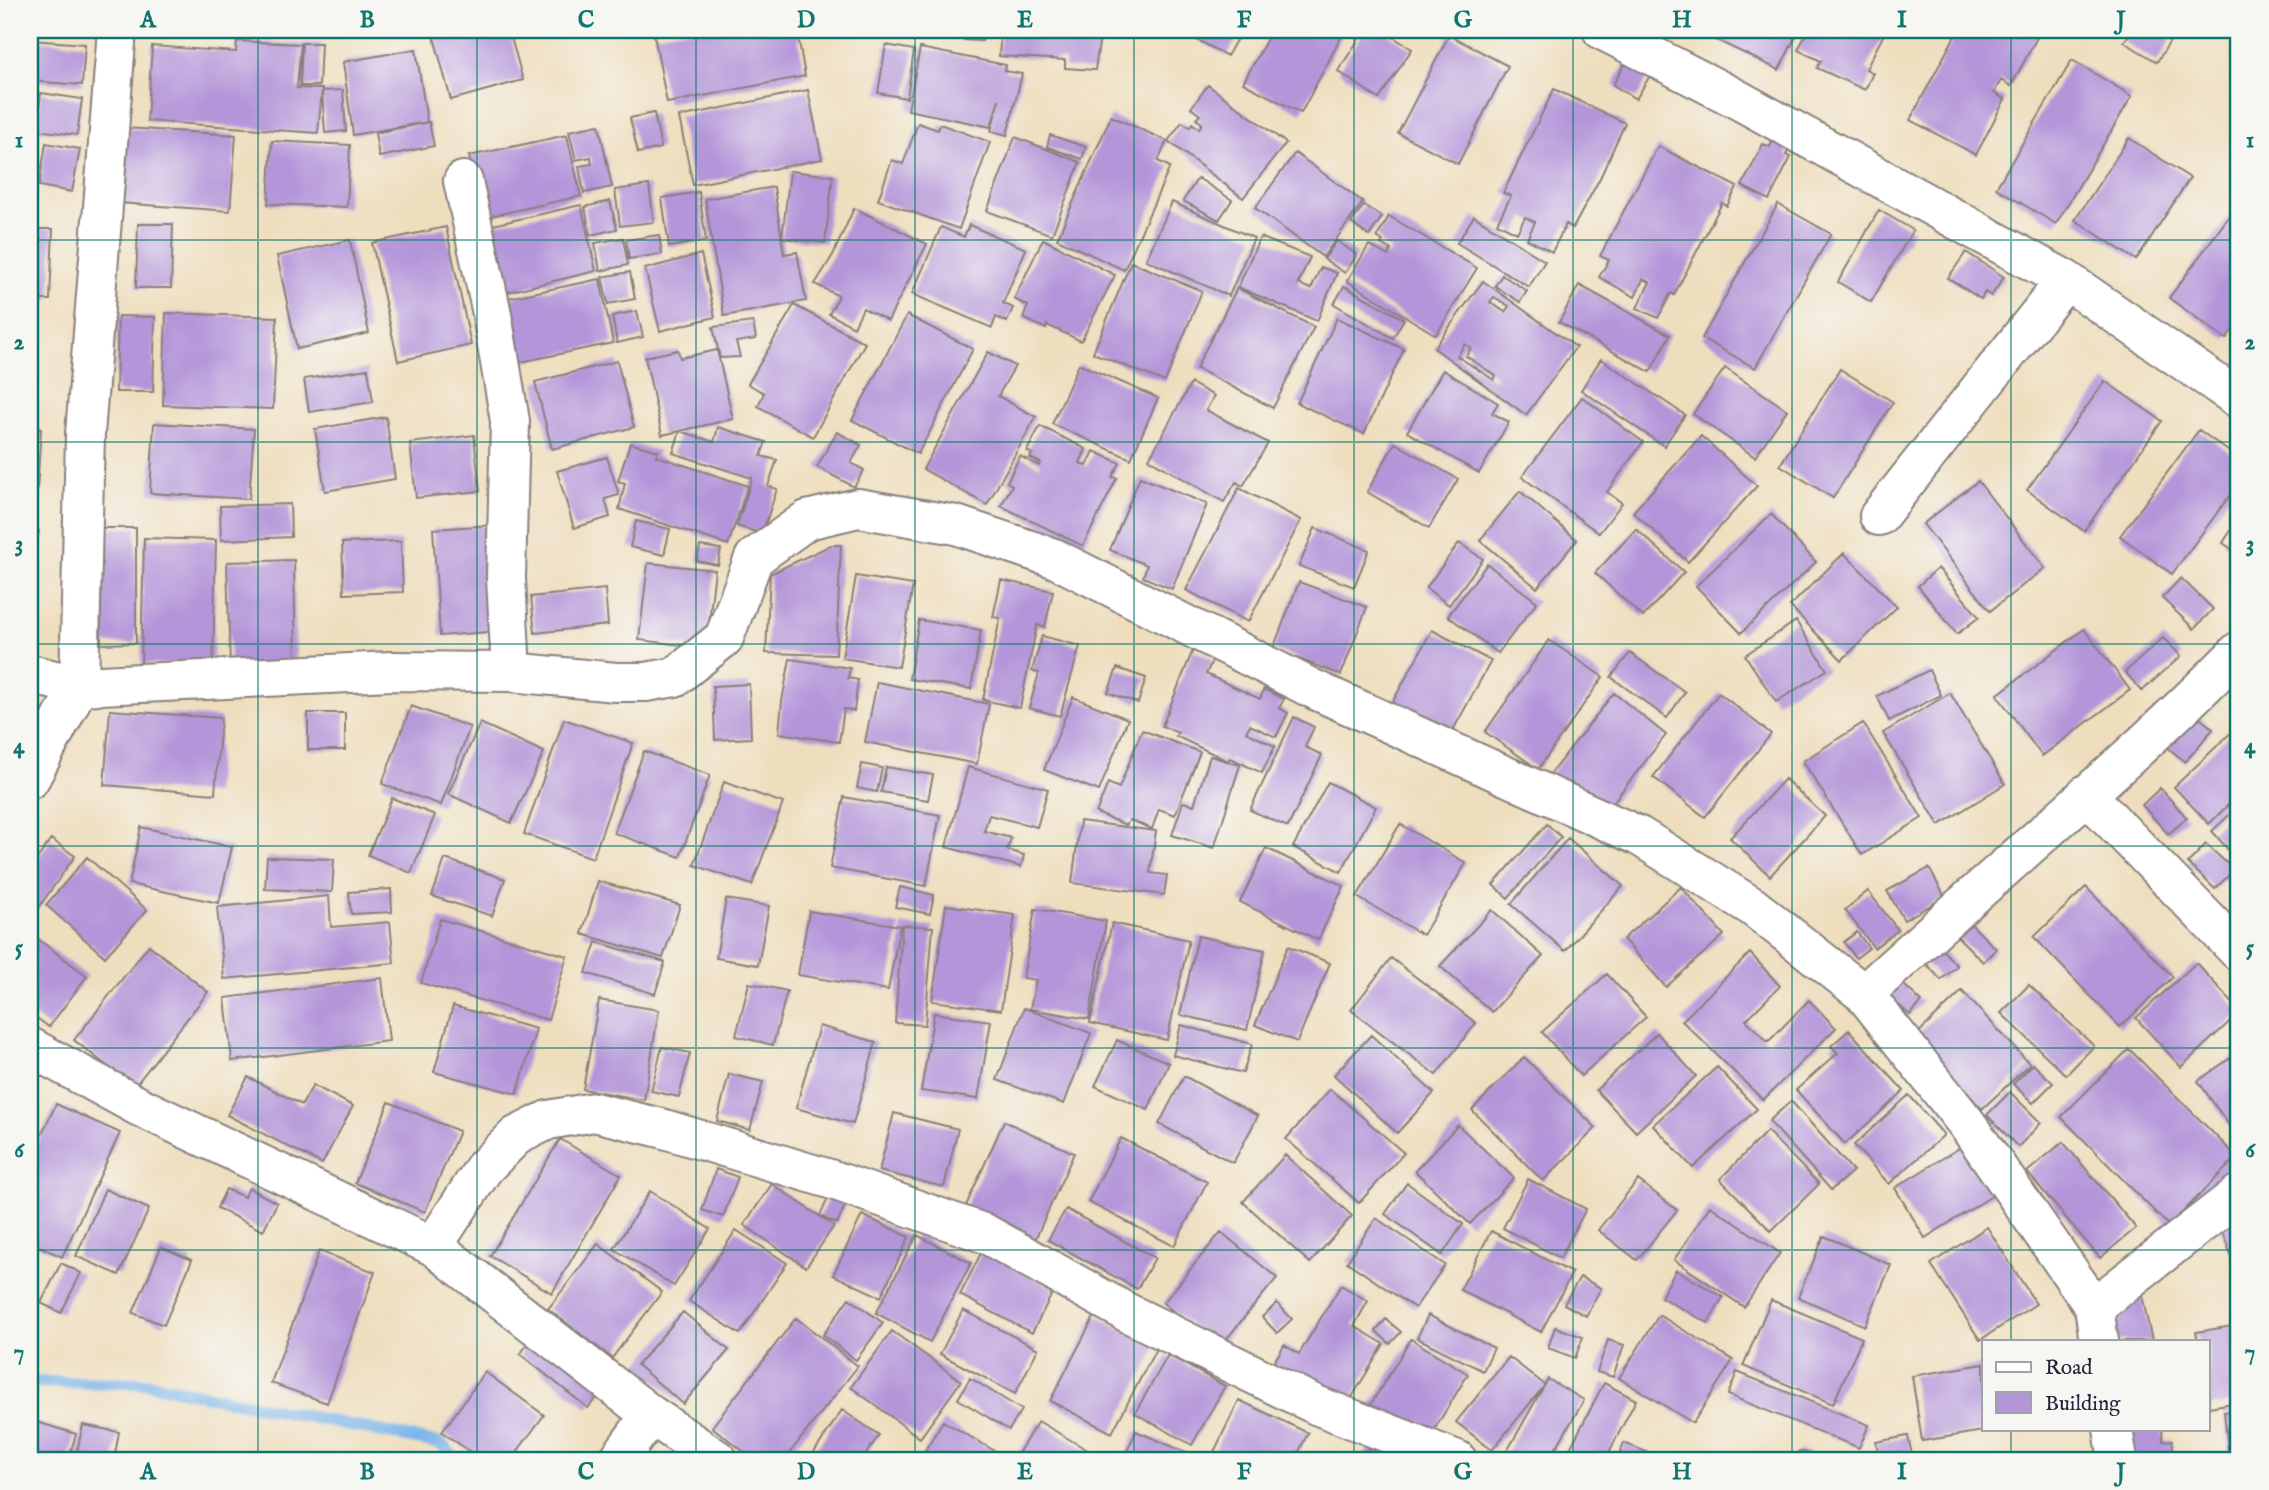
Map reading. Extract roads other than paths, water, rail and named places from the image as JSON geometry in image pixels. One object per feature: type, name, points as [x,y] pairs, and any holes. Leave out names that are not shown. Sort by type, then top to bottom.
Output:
[{"type":"street","points":[[30,779],[79,686],[85,434],[117,30]]},
{"type":"street","points":[[1602,30],[1735,98],[2066,280],[2239,399]]},
{"type":"street","points":[[463,181],[491,309],[510,421],[506,578],[511,672]]},
{"type":"street","points":[[1879,516],[2066,280]]},
{"type":"street","points":[[30,674],[79,686],[391,671],[511,672],[616,682],[646,682],[675,677],[724,638],[754,558],[807,520],[858,508],[956,525],[1054,558],[1311,688],[1639,836],[1753,907],[1864,994],[1966,1124],[2097,1324],[2239,1194]]},
{"type":"street","points":[[1864,994],[2192,700],[2239,652]]},
{"type":"street","points":[[2086,794],[2239,952]]},
{"type":"street","points":[[30,1047],[138,1106],[433,1246],[651,1415],[718,1460]]},
{"type":"street","points":[[433,1246],[484,1168],[516,1136],[548,1120],[594,1111],[661,1128],[833,1180],[986,1234],[1126,1312],[1316,1405],[1457,1460]]},
{"type":"street","points":[[618,1460],[651,1415]]},
{"type":"street","points":[[2113,1430],[2118,1460]]},
{"type":"waterway","points":[[30,1382],[146,1383],[441,1444],[457,1460]]}]
